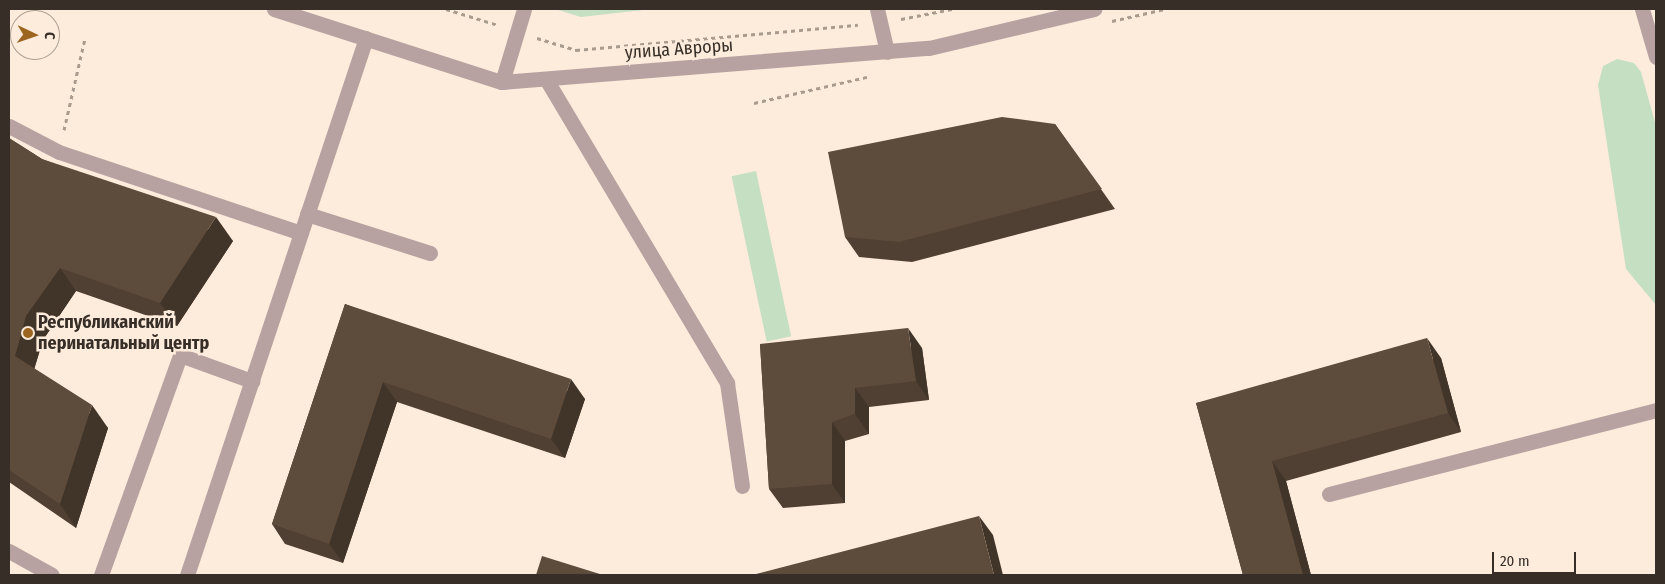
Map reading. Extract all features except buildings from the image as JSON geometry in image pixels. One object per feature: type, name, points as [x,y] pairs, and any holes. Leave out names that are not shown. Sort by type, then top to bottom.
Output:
[{"type":"street","name":"улица Авроры","points":[[274,9],[307,14],[366,38],[502,82],[929,48],[1094,9]]},
{"type":"street","points":[[502,82],[524,9]]},
{"type":"street","points":[[1642,9],[1656,56]]},
{"type":"street","points":[[878,16],[887,52]]},
{"type":"street","points":[[187,575],[366,38]]},
{"type":"street","points":[[546,79],[727,383],[742,486]]},
{"type":"street","points":[[9,126],[59,152],[301,233]]},
{"type":"street","points":[[308,214],[430,253]]},
{"type":"street","points":[[100,575],[180,355],[252,382]]},
{"type":"street","points":[[1329,494],[1656,410]]},
{"type":"street","points":[[9,551],[52,575]]},
{"type":"path","points":[[446,9],[576,50],[952,9]]},
{"type":"path","points":[[59,152],[85,38]]},
{"type":"green space","points":[[555,9],[652,9],[581,17]]},
{"type":"green space","points":[[1617,59],[1634,63],[1641,72],[1656,126],[1656,305],[1626,269],[1598,85],[1603,66]]},
{"type":"green space","points":[[756,171],[791,336],[767,342],[732,176]]},
{"type":"place","name":"Республиканский перинатальный центр","points":[[28,333]]}]
